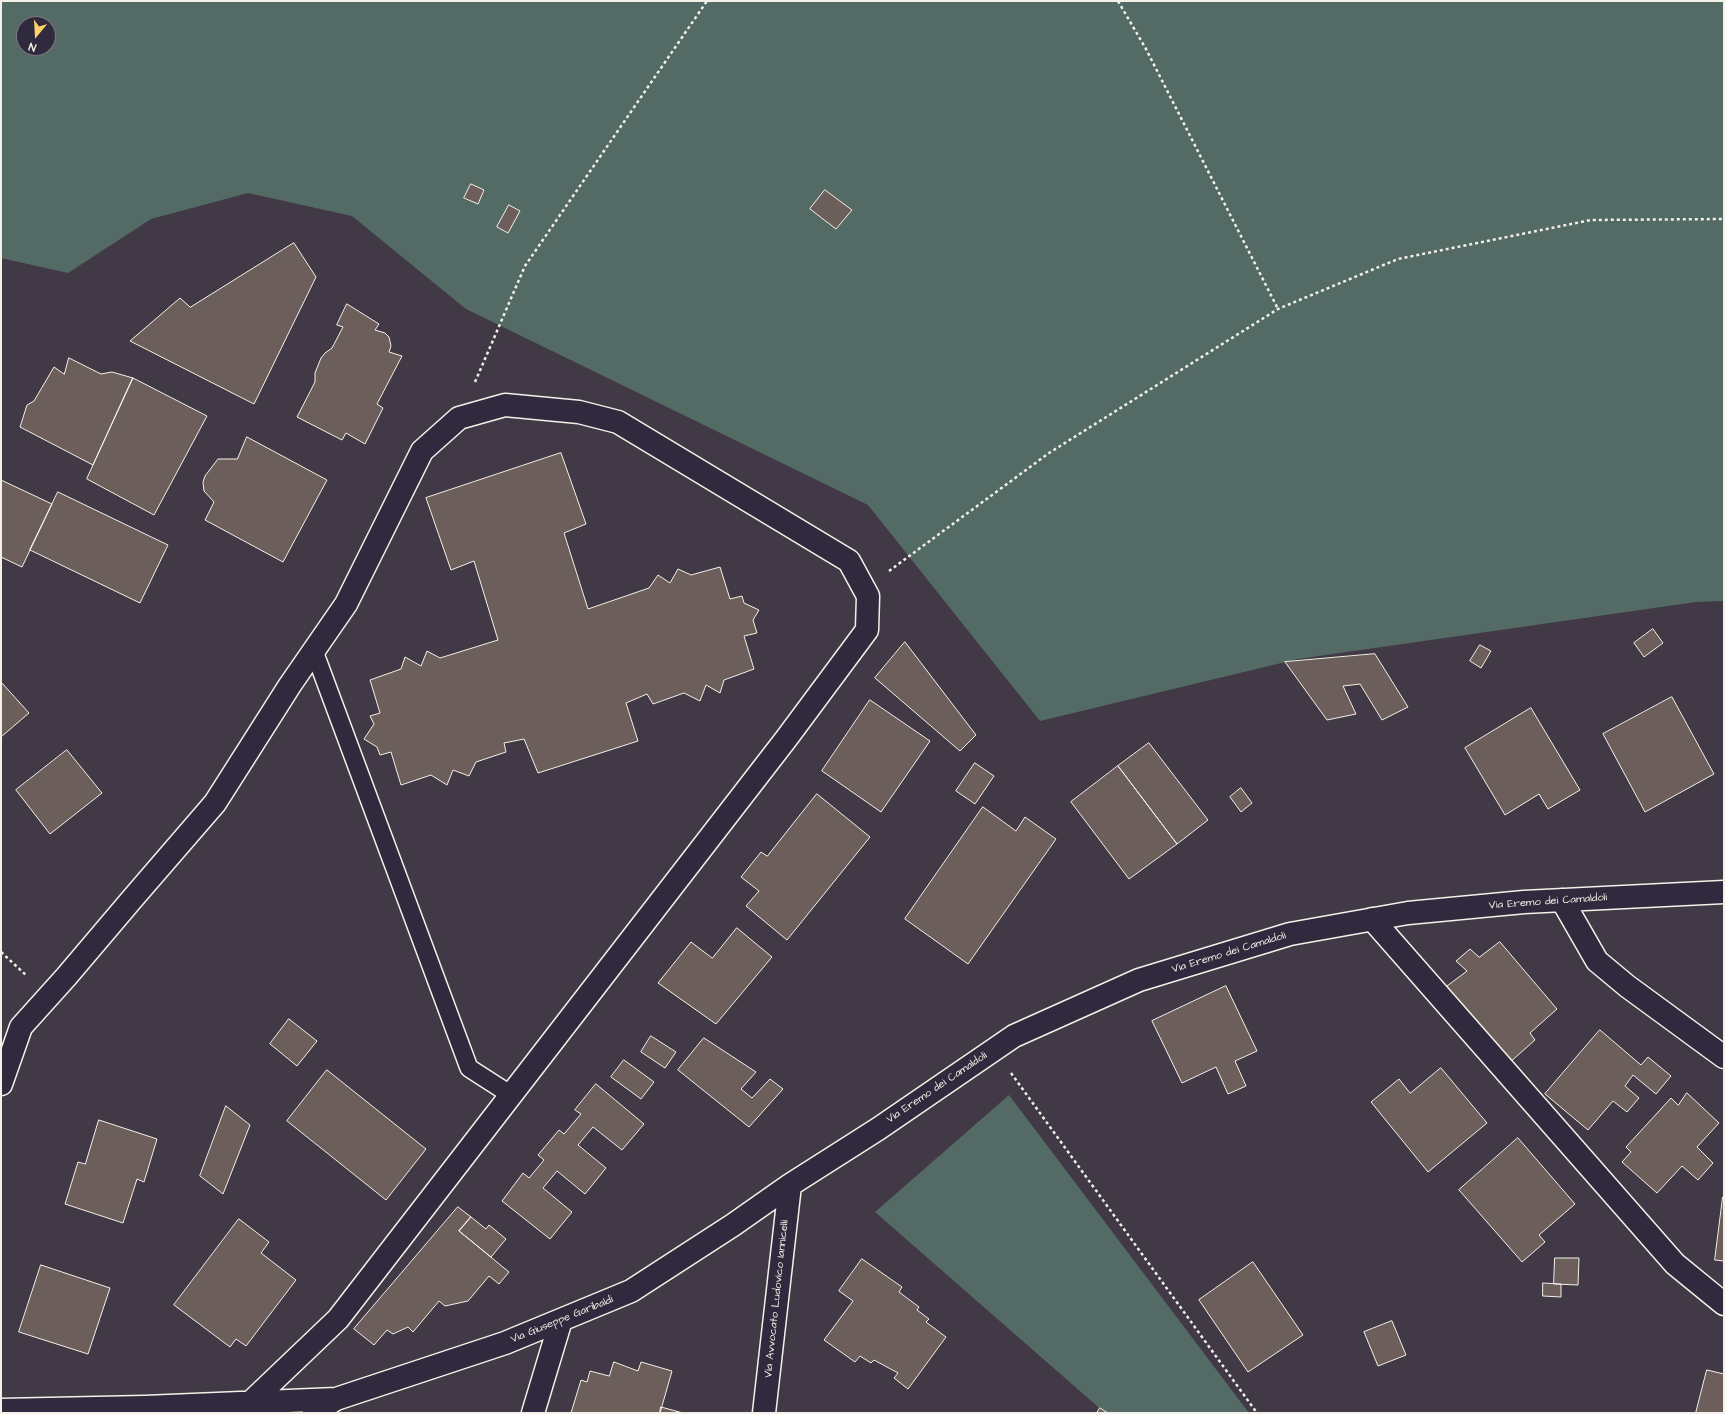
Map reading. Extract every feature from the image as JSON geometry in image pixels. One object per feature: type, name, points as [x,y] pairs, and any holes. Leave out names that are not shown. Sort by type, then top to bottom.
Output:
[{"type":"street","points":[[1,1084],[21,1027],[50,996],[215,803],[346,604],[422,451],[459,418],[505,405],[579,412],[618,422],[849,561],[868,596],[867,630],[781,745],[338,1319],[248,1408]]},
{"type":"street","name":"Via Eremo dei Camaldoli","points":[[790,1185],[878,1129],[1014,1036],[1139,980],[1290,934],[1408,913],[1524,902],[1724,892]]},
{"type":"street","points":[[1562,900],[1597,961],[1627,986],[1724,1057]]},
{"type":"street","points":[[1372,919],[1676,1264],[1724,1304]]},
{"type":"street","name":"Via Giuseppe Garibaldi","points":[[314,1413],[336,1399],[505,1343],[631,1291],[733,1225],[790,1185]]},
{"type":"street","name":"Via Avvocato Ludovico Iannicelli","points":[[764,1413],[790,1185]]},
{"type":"street","points":[[533,1413],[560,1320]]},
{"type":"street","points":[[1,1410],[145,1407],[248,1408],[336,1399]]},
{"type":"lane","points":[[314,651],[469,1068],[511,1095]]},
{"type":"path","points":[[459,418],[525,266],[707,1]]},
{"type":"path","points":[[1118,1],[1146,49],[1278,309]]},
{"type":"path","points":[[868,596],[890,569],[1049,454],[1278,309],[1398,259],[1591,220],[1724,219]]},
{"type":"path","points":[[1,952],[50,996]]},
{"type":"path","points":[[994,1050],[1257,1413]]},
{"type":"green space","points":[[1,1],[1724,1],[1724,601],[1696,602],[1298,659],[1040,721],[868,505],[466,309],[352,216],[248,193],[151,219],[68,273],[1,258]]},
{"type":"green space","points":[[1009,1095],[1249,1413],[1105,1413],[875,1212]]},
{"type":"building","points":[[471,184],[484,190],[478,204],[464,198]]},
{"type":"building","points":[[825,190],[852,210],[836,229],[810,209]]},
{"type":"building","points":[[509,205],[520,211],[508,233],[497,227]]},
{"type":"building","points":[[294,243],[316,277],[254,404],[130,341],[180,298],[190,307]]},
{"type":"building","points":[[347,304],[379,324],[375,330],[385,333],[389,337],[391,346],[389,352],[402,356],[377,404],[383,408],[365,444],[346,433],[342,440],[297,417],[315,382],[315,373],[321,358],[332,348],[343,327],[337,325]]},
{"type":"building","points":[[69,358],[101,374],[112,372],[133,378],[93,465],[20,427],[27,405],[34,401],[54,367],[64,374]]},
{"type":"building","points":[[133,378],[207,416],[154,515],[87,479]]},
{"type":"building","points":[[247,437],[327,480],[283,562],[205,520],[214,502],[204,491],[203,482],[205,476],[218,459],[237,459]]},
{"type":"building","points":[[561,453],[586,524],[564,533],[588,609],[649,588],[658,575],[670,583],[678,569],[691,575],[720,567],[730,599],[742,596],[744,603],[759,610],[753,620],[757,633],[744,636],[754,669],[724,680],[720,693],[706,685],[700,701],[684,693],[653,704],[647,694],[626,703],[638,741],[538,773],[524,739],[504,743],[506,752],[476,762],[469,776],[453,770],[447,785],[431,775],[401,785],[391,752],[380,755],[377,747],[364,739],[374,724],[370,716],[380,713],[370,680],[401,669],[405,657],[421,666],[427,651],[440,658],[498,640],[474,561],[451,570],[426,498]]},
{"type":"building","points":[[1,480],[52,504],[22,567],[1,557]]},
{"type":"building","points":[[58,492],[168,545],[140,603],[30,550]]},
{"type":"building","points":[[1653,629],[1663,643],[1644,657],[1634,643]]},
{"type":"building","points":[[905,642],[976,735],[960,751],[875,678]]},
{"type":"building","points":[[1480,645],[1491,651],[1481,668],[1470,661]]},
{"type":"building","points":[[1375,654],[1408,707],[1382,720],[1360,684],[1343,686],[1356,714],[1327,720],[1285,662]]},
{"type":"building","points":[[1,682],[29,713],[1,737]]},
{"type":"building","points":[[1672,697],[1714,774],[1645,812],[1603,734]]},
{"type":"building","points":[[870,700],[930,741],[881,812],[822,771]]},
{"type":"building","points":[[1531,708],[1580,790],[1548,809],[1539,794],[1505,815],[1465,748]]},
{"type":"building","points":[[1149,743],[1208,820],[1177,844],[1118,766]]},
{"type":"building","points":[[67,750],[102,793],[50,834],[16,790]]},
{"type":"building","points":[[975,763],[994,776],[975,804],[956,791]]},
{"type":"building","points":[[1118,766],[1177,844],[1129,879],[1071,802]]},
{"type":"building","points":[[1241,788],[1252,803],[1241,812],[1230,797]]},
{"type":"building","points":[[817,794],[870,837],[787,940],[746,906],[759,891],[741,877],[761,852],[767,856]]},
{"type":"building","points":[[983,807],[1016,831],[1025,817],[1056,839],[968,964],[905,919]]},
{"type":"building","points":[[737,928],[772,957],[716,1024],[658,983],[691,942],[712,958]]},
{"type":"building","points":[[1500,942],[1557,1009],[1530,1033],[1535,1040],[1509,1063],[1443,989],[1467,971],[1456,961],[1470,949],[1479,957]]},
{"type":"building","points":[[1226,986],[1257,1051],[1235,1061],[1246,1086],[1228,1094],[1216,1067],[1182,1083],[1152,1021]]},
{"type":"building","points":[[289,1019],[317,1041],[297,1066],[270,1044]]},
{"type":"building","points":[[1600,1030],[1641,1065],[1648,1057],[1671,1076],[1656,1094],[1633,1075],[1625,1086],[1639,1098],[1627,1112],[1613,1101],[1588,1130],[1545,1094]]},
{"type":"building","points":[[651,1036],[676,1052],[665,1068],[641,1052]]},
{"type":"building","points":[[704,1038],[756,1072],[741,1089],[752,1098],[770,1079],[783,1089],[749,1127],[678,1070]]},
{"type":"building","points":[[624,1060],[654,1082],[641,1099],[611,1077]]},
{"type":"building","points":[[1441,1068],[1487,1123],[1428,1172],[1371,1102],[1399,1079],[1410,1093]]},
{"type":"building","points":[[327,1070],[426,1149],[386,1200],[287,1121]]},
{"type":"building","points":[[596,1084],[644,1124],[622,1150],[593,1127],[578,1145],[606,1168],[585,1194],[557,1171],[543,1188],[572,1212],[550,1239],[502,1201],[523,1173],[529,1178],[544,1160],[538,1155],[559,1130],[564,1134],[581,1114],[575,1110]]},
{"type":"building","points":[[1687,1093],[1719,1123],[1697,1147],[1713,1163],[1698,1180],[1682,1166],[1657,1193],[1622,1162],[1631,1152],[1626,1147],[1671,1098],[1678,1105]]},
{"type":"building","points":[[226,1106],[250,1125],[223,1194],[200,1176]]},
{"type":"building","points":[[99,1120],[157,1139],[144,1182],[137,1179],[123,1223],[65,1204],[78,1162],[85,1164]]},
{"type":"building","points":[[1518,1138],[1575,1204],[1539,1235],[1545,1242],[1522,1262],[1459,1190]]},
{"type":"building","points":[[1724,1197],[1724,1261],[1715,1260]]},
{"type":"building","points":[[458,1207],[471,1217],[459,1231],[509,1272],[499,1284],[489,1276],[468,1301],[445,1306],[439,1301],[413,1332],[408,1327],[393,1334],[387,1330],[374,1345],[354,1329]]},
{"type":"building","points":[[471,1217],[486,1229],[489,1225],[506,1239],[491,1257],[459,1231]]},
{"type":"building","points":[[239,1219],[269,1242],[261,1253],[296,1280],[246,1346],[236,1339],[230,1347],[174,1305]]},
{"type":"building","points":[[1555,1258],[1579,1258],[1578,1285],[1554,1284]]},
{"type":"building","points":[[862,1259],[902,1287],[899,1292],[919,1307],[917,1310],[929,1319],[926,1322],[946,1337],[908,1389],[894,1378],[898,1373],[874,1360],[871,1363],[860,1356],[855,1362],[824,1340],[853,1301],[839,1291]]},
{"type":"building","points":[[1253,1262],[1303,1335],[1248,1372],[1199,1300]]},
{"type":"building","points":[[41,1265],[110,1288],[88,1354],[19,1332]]},
{"type":"building","points":[[1543,1283],[1561,1284],[1561,1297],[1543,1296]]},
{"type":"building","points":[[1392,1321],[1406,1355],[1378,1366],[1364,1332]]},
{"type":"building","points":[[614,1362],[638,1371],[641,1362],[672,1371],[660,1413],[571,1413],[581,1380],[587,1382],[590,1371],[609,1376]]},
{"type":"building","points":[[1707,1370],[1724,1374],[1724,1413],[1696,1413]]},
{"type":"building","points":[[661,1407],[683,1413],[660,1413]]},
{"type":"building","points":[[1100,1408],[1108,1413],[1097,1413]]}]
